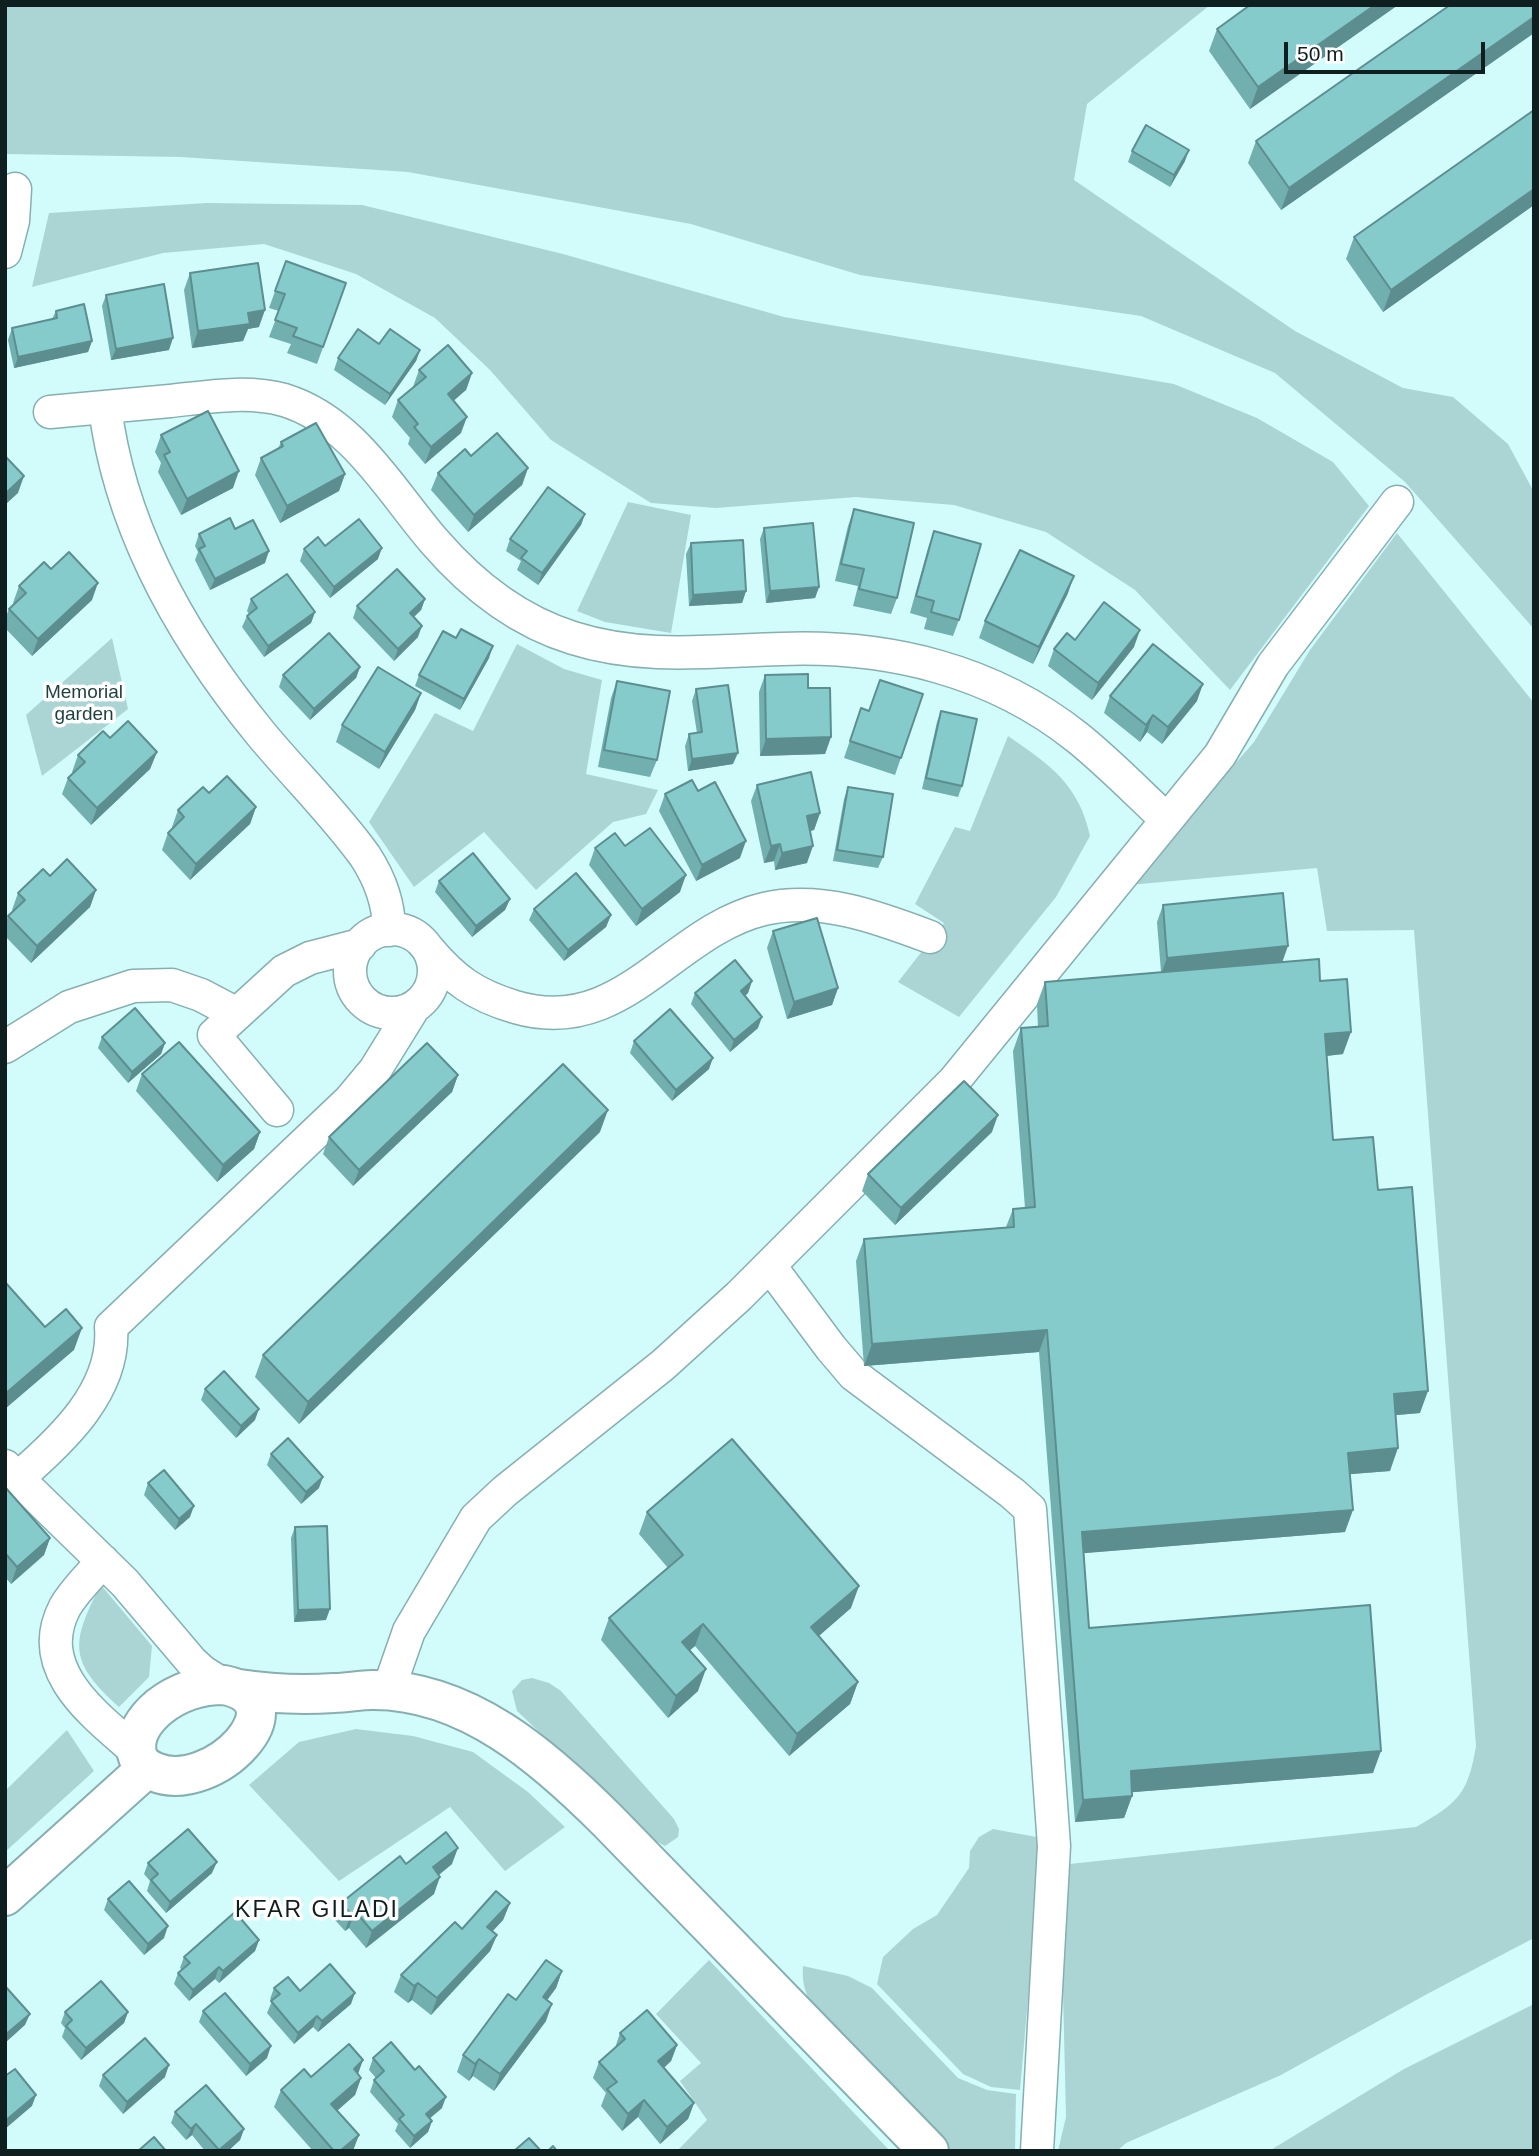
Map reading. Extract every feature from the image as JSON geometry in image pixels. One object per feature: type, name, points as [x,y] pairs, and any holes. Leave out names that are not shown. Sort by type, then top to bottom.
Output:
[{"type":"street","points":[[5,251],[13,221],[15,189]]},
{"type":"street","points":[[50,412],[231,395],[285,401],[323,419],[344,435],[365,455],[427,533],[459,568],[511,609],[540,625],[592,643],[645,653],[838,649],[907,657],[942,666],[1011,694],[1045,714],[1079,739],[1167,820]]},
{"type":"street","points":[[105,407],[109,441],[127,504],[171,602],[235,701],[365,856],[385,897],[389,930]]},
{"type":"street","points":[[388,1691],[409,1631],[451,1556],[476,1518],[505,1491],[663,1365],[770,1266],[954,1081],[1220,755],[1273,665],[1397,502]]},
{"type":"street","points":[[481,994],[451,995],[402,1012],[383,1012],[358,996],[351,981],[353,956],[360,945],[376,932],[401,931],[413,935],[451,976],[481,994],[524,1010],[563,1013],[582,1010],[620,996],[709,932],[737,918],[764,909],[815,905],[852,911],[930,937]]},
{"type":"street","points":[[277,1110],[214,1035],[284,971],[301,961],[360,945]]},
{"type":"street","points":[[230,1756],[249,1736],[256,1715],[253,1703],[203,1672],[192,1662],[135,1593],[12,1472],[55,1444],[92,1397],[109,1361],[111,1327],[368,1080],[431,986],[433,961],[428,949]]},
{"type":"street","points":[[267,986],[291,976],[317,973],[344,982],[372,1015],[376,1037],[368,1080]]},
{"type":"street","points":[[5,1047],[69,1007],[132,986],[172,985],[201,995],[237,1014]]},
{"type":"street","points":[[770,1266],[854,1375],[1030,1509],[1054,1846],[1037,2151]]},
{"type":"street","points":[[103,1561],[78,1589],[63,1612],[55,1636],[56,1655],[63,1674],[77,1696],[142,1760],[168,1776],[204,1770],[285,1720],[346,1692]]},
{"type":"street","points":[[142,1760],[137,1739],[143,1725],[161,1706],[170,1691],[174,1677],[174,1656],[168,1633]]},
{"type":"street","points":[[161,1706],[188,1690],[207,1686],[289,1695],[388,1691],[424,1697],[475,1717],[502,1732],[555,1770],[608,1821],[929,2151]]},
{"type":"street","points":[[5,1896],[142,1760]]},
{"type":"green space","points":[[5,5],[1210,5],[1087,104],[1074,180],[1295,331],[1403,388],[1453,397],[1508,444],[1534,492],[1534,629],[1405,482],[1275,373],[1141,316],[860,275],[691,224],[408,172],[181,157],[5,154]]},
{"type":"green space","points":[[207,203],[362,205],[563,254],[784,317],[1174,384],[1257,418],[1333,462],[1369,506],[1230,690],[1135,590],[1046,532],[954,505],[856,497],[716,508],[651,503],[551,440],[490,370],[435,318],[356,274],[264,244],[163,253],[32,287],[49,213]]},
{"type":"green space","points":[[628,502],[691,515],[671,633],[605,622],[577,611]]},
{"type":"green space","points":[[1397,533],[1534,703],[1534,1938],[1281,2075],[1126,2143],[1117,2151],[1058,2151],[1066,2117],[1060,1865],[1416,1827],[1442,1811],[1459,1796],[1473,1762],[1476,1746],[1414,930],[1327,931],[1317,868],[1129,885],[1254,742],[1310,650]]},
{"type":"green space","name":"Memorial garden","points":[[112,638],[128,709],[42,776],[26,715]]},
{"type":"green space","points":[[517,644],[564,669],[602,680],[586,774],[658,790],[646,814],[613,822],[536,890],[484,832],[414,887],[369,822],[435,713],[473,731]]},
{"type":"green space","points":[[1008,736],[1049,766],[1070,789],[1085,818],[1090,836],[1056,897],[959,1017],[898,982],[944,923],[915,904],[955,827],[970,831]]},
{"type":"green space","points":[[101,1585],[152,1646],[149,1677],[119,1707],[91,1677],[83,1664],[80,1651],[84,1622]]},
{"type":"green space","points":[[532,1678],[549,1683],[561,1691],[674,1819],[679,1829],[678,1837],[665,1846],[654,1840],[517,1711],[512,1691],[522,1680]]},
{"type":"green space","points":[[356,1729],[413,1736],[473,1752],[528,1792],[565,1827],[505,1871],[450,1807],[339,1881],[249,1785],[299,1742]]},
{"type":"green space","points":[[67,1730],[94,1771],[5,1852],[5,1791]]},
{"type":"green space","points":[[993,1829],[1042,1838],[1020,2090],[991,2087],[963,2074],[877,1984],[883,1957],[913,1929],[937,1915],[969,1868],[970,1851],[979,1837]]},
{"type":"green space","points":[[709,1960],[890,2151],[677,2151],[707,2120],[680,2081],[701,2063],[656,2014]]},
{"type":"green space","points":[[803,1966],[848,1976],[872,1988],[958,2078],[987,2090],[1016,2094],[1015,2151],[948,2151],[811,2003],[804,1985]]},
{"type":"green space","points":[[1534,2004],[1534,2151],[1269,2151],[1404,2069]]},
{"type":"building","points":[[1250,5],[1375,5],[1258,87],[1217,29]]},
{"type":"building","points":[[1450,5],[1534,5],[1534,17],[1289,188],[1256,141]]},
{"type":"building","points":[[1534,110],[1534,189],[1391,290],[1354,237]]},
{"type":"building","points":[[1146,125],[1189,150],[1174,175],[1132,151]]},
{"type":"building","points":[[286,261],[346,283],[323,347],[293,336],[297,328],[275,320],[285,294],[275,291]]},
{"type":"building","points":[[258,263],[265,310],[248,313],[250,324],[198,331],[190,273]]},
{"type":"building","points":[[164,284],[173,338],[116,349],[106,295]]},
{"type":"building","points":[[84,304],[92,341],[18,357],[12,328],[57,318],[56,311]]},
{"type":"building","points":[[358,329],[379,344],[390,329],[420,350],[390,394],[338,358]]},
{"type":"building","points":[[448,345],[472,373],[448,394],[467,417],[431,447],[414,427],[418,424],[398,400],[426,377],[419,370]]},
{"type":"building","points":[[208,411],[239,471],[187,499],[164,455],[170,452],[161,435]]},
{"type":"building","points":[[316,423],[345,474],[287,506],[261,458],[283,446],[281,442]]},
{"type":"building","points":[[497,433],[528,468],[474,515],[438,473],[465,449],[471,456]]},
{"type":"building","points":[[5,456],[24,476],[5,494]]},
{"type":"building","points":[[548,487],[585,514],[542,573],[521,558],[527,551],[510,539]]},
{"type":"building","points":[[854,509],[914,523],[897,598],[859,589],[864,569],[841,564]]},
{"type":"building","points":[[230,518],[235,529],[253,520],[269,551],[215,579],[199,549],[205,546],[199,534]]},
{"type":"building","points":[[359,519],[382,548],[334,587],[304,549],[318,537],[325,546]]},
{"type":"building","points":[[813,523],[819,587],[770,591],[764,528]]},
{"type":"building","points":[[934,531],[981,544],[959,620],[931,612],[934,601],[916,596]]},
{"type":"building","points":[[743,540],[746,591],[693,595],[691,543]]},
{"type":"building","points":[[1020,550],[1074,576],[1039,647],[985,621]]},
{"type":"building","points":[[69,552],[98,583],[38,639],[9,609],[26,593],[19,586],[44,562],[51,569]]},
{"type":"building","points":[[397,569],[425,599],[410,613],[422,626],[398,649],[357,606]]},
{"type":"building","points":[[287,574],[315,612],[268,646],[247,616],[257,608],[251,599]]},
{"type":"building","points":[[1104,602],[1140,630],[1098,683],[1054,649],[1067,633],[1075,640]]},
{"type":"building","points":[[461,629],[493,646],[464,699],[419,675],[443,631],[456,638]]},
{"type":"building","points":[[329,633],[360,667],[314,709],[283,675]]},
{"type":"building","points":[[1153,644],[1203,684],[1168,727],[1153,715],[1146,725],[1110,696]]},
{"type":"building","points":[[378,667],[421,693],[385,752],[342,725]]},
{"type":"building","points":[[808,674],[808,688],[830,688],[831,737],[766,739],[765,675]]},
{"type":"building","points":[[880,680],[923,694],[901,758],[850,741],[861,708],[869,711]]},
{"type":"building","points":[[617,681],[670,691],[657,760],[604,750]]},
{"type":"building","points":[[728,685],[738,753],[692,759],[689,734],[702,732],[696,689]]},
{"type":"building","points":[[941,711],[977,719],[962,786],[926,778]]},
{"type":"building","points":[[128,721],[157,752],[97,808],[68,778],[85,762],[78,755],[103,731],[110,738]]},
{"type":"building","points":[[811,772],[820,813],[807,816],[813,846],[782,853],[780,844],[771,846],[757,785]]},
{"type":"building","points":[[227,776],[256,807],[196,864],[168,833],[184,817],[178,810],[203,787],[209,793]]},
{"type":"building","points":[[692,780],[698,791],[715,782],[746,841],[702,865],[665,794]]},
{"type":"building","points":[[848,787],[893,794],[883,857],[837,850]]},
{"type":"building","points":[[650,828],[686,875],[642,909],[595,848],[615,833],[625,846]]},
{"type":"building","points":[[473,853],[510,899],[476,926],[439,881]]},
{"type":"building","points":[[67,859],[96,890],[37,946],[8,916],[25,900],[18,893],[43,869],[50,876]]},
{"type":"building","points":[[576,873],[611,915],[568,950],[534,909]]},
{"type":"building","points":[[1283,893],[1288,946],[1167,958],[1163,905]]},
{"type":"building","points":[[817,918],[838,988],[794,1002],[773,931]]},
{"type":"building","points":[[1319,959],[1320,981],[1347,979],[1351,1032],[1325,1034],[1333,1140],[1373,1137],[1378,1190],[1412,1187],[1428,1391],[1394,1394],[1398,1448],[1348,1453],[1353,1510],[1082,1532],[1089,1628],[1370,1605],[1381,1751],[1131,1771],[1132,1796],[1083,1800],[1047,1330],[872,1344],[864,1239],[1014,1227],[1013,1209],[1035,1207],[1021,1028],[1048,1026],[1045,982]]},
{"type":"building","points":[[735,960],[752,981],[741,991],[762,1017],[734,1040],[695,993]]},
{"type":"building","points":[[135,1008],[165,1043],[132,1072],[102,1037]]},
{"type":"building","points":[[670,1009],[713,1058],[676,1090],[634,1041]]},
{"type":"building","points":[[179,1042],[260,1132],[223,1165],[142,1074]]},
{"type":"building","points":[[427,1043],[458,1075],[359,1170],[329,1137]]},
{"type":"building","points":[[563,1064],[608,1110],[308,1402],[263,1355]]},
{"type":"building","points":[[964,1081],[998,1115],[901,1208],[868,1174]]},
{"type":"building","points":[[5,1282],[45,1327],[66,1309],[82,1328],[5,1394]]},
{"type":"building","points":[[224,1371],[259,1409],[241,1426],[205,1389]]},
{"type":"building","points":[[288,1438],[323,1477],[306,1492],[271,1454]]},
{"type":"building","points":[[732,1439],[859,1586],[811,1627],[858,1682],[797,1734],[703,1624],[682,1642],[706,1669],[676,1696],[609,1618],[683,1555],[647,1512]]},
{"type":"building","points":[[164,1470],[194,1506],[179,1519],[148,1483]]},
{"type":"building","points":[[5,1487],[50,1538],[17,1567],[5,1553]]},
{"type":"building","points":[[327,1526],[330,1609],[298,1610],[295,1527]]},
{"type":"building","points":[[188,1829],[217,1862],[170,1902],[151,1880],[158,1874],[148,1863]]},
{"type":"building","points":[[446,1832],[458,1848],[433,1867],[440,1877],[372,1931],[355,1911],[351,1914],[341,1903],[400,1856],[406,1864]]},
{"type":"building","points":[[129,1881],[168,1926],[148,1944],[108,1899]]},
{"type":"building","points":[[496,1891],[510,1903],[487,1927],[497,1935],[437,1998],[418,1983],[414,1986],[401,1975],[455,1922],[462,1929]]},
{"type":"building","points":[[235,1912],[259,1940],[223,1971],[219,1967],[193,1990],[178,1973],[190,1963],[184,1957]]},
{"type":"building","points":[[546,1960],[562,1971],[543,1997],[552,2004],[500,2074],[479,2059],[475,2064],[463,2055],[508,1994],[516,2000]]},
{"type":"building","points":[[330,1964],[355,1993],[322,2021],[317,2016],[298,2033],[271,2001],[280,1994],[274,1988],[288,1977],[300,1991]]},
{"type":"building","points":[[101,1981],[128,2012],[86,2048],[66,2026],[72,2020],[65,2012]]},
{"type":"building","points":[[5,1986],[30,2014],[5,2035]]},
{"type":"building","points":[[225,1993],[271,2046],[250,2064],[203,2011]]},
{"type":"building","points":[[647,2010],[677,2045],[658,2061],[694,2103],[667,2127],[644,2100],[628,2114],[607,2089],[617,2082],[599,2062],[625,2039],[620,2033]]},
{"type":"building","points":[[145,2038],[169,2065],[127,2102],[103,2075]]},
{"type":"building","points":[[391,2042],[415,2070],[419,2066],[446,2097],[426,2114],[432,2121],[414,2136],[399,2119],[404,2115],[374,2080],[384,2071],[373,2058]]},
{"type":"building","points":[[349,2044],[363,2060],[354,2069],[361,2078],[331,2104],[359,2135],[340,2151],[334,2151],[281,2090],[304,2069],[311,2077]]},
{"type":"building","points":[[15,2069],[36,2095],[5,2121],[5,2076]]},
{"type":"building","points":[[206,2085],[244,2129],[219,2150],[196,2124],[191,2129],[175,2112]]},
{"type":"building","points":[[154,2137],[166,2151],[138,2151]]},
{"type":"building","points":[[529,2138],[541,2151],[514,2151]]},
{"type":"district","name":"KFAR GILADI","points":[[317,1911]]}]
